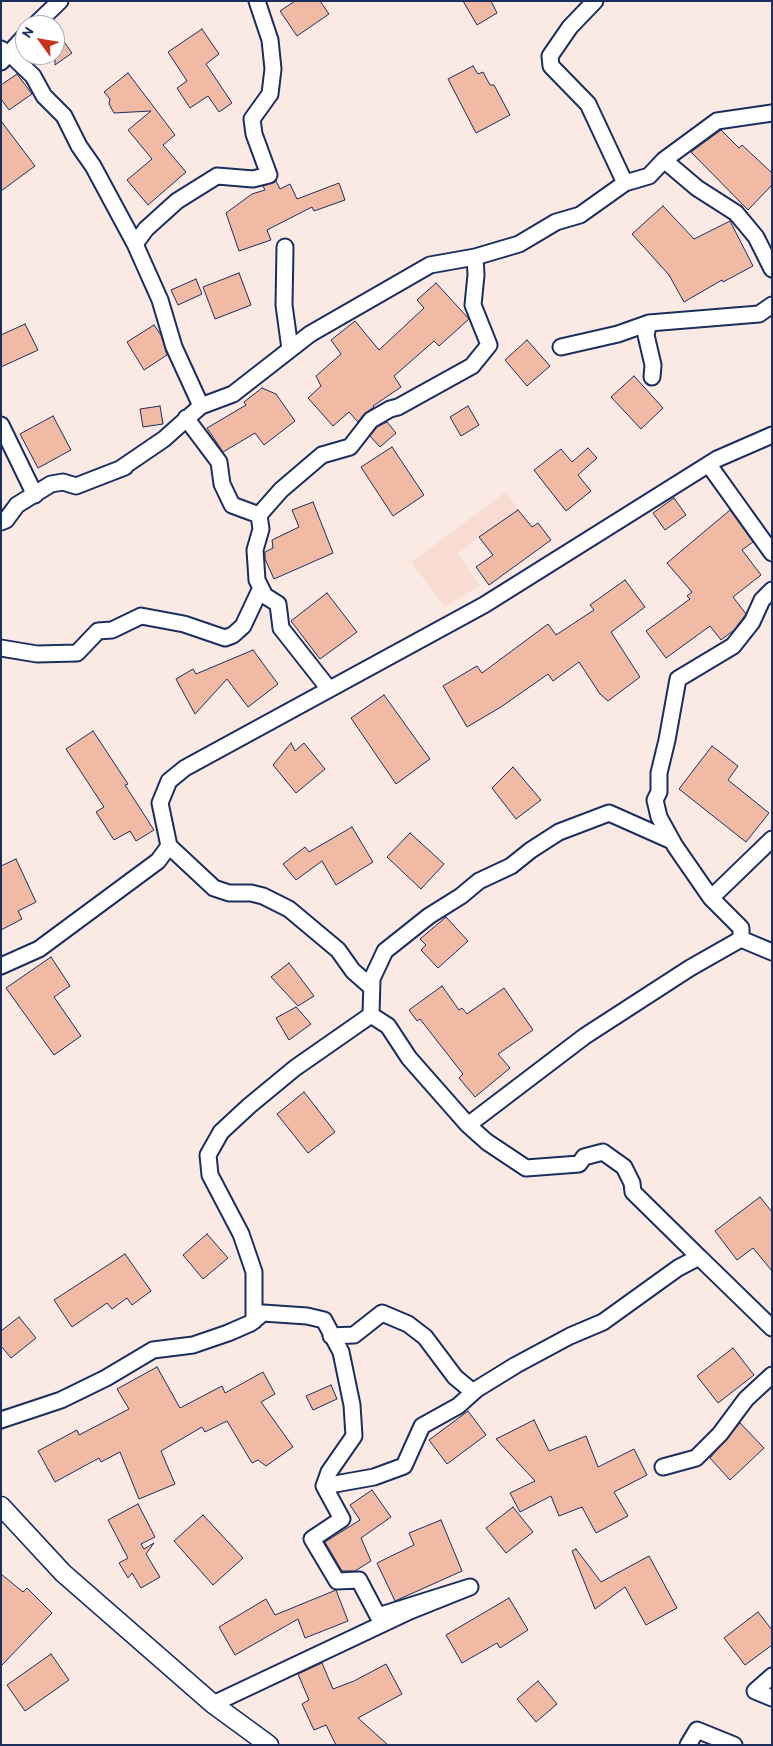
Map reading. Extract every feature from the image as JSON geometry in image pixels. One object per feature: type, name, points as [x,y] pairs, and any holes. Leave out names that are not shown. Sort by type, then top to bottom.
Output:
[{"type":"street","points":[[45,15],[60,1]]},
{"type":"street","points":[[135,244],[146,229],[177,201],[217,176],[253,179],[269,175],[254,134],[252,119],[270,94],[273,69],[270,40],[257,1]]},
{"type":"street","points":[[595,1],[565,34],[550,56],[550,66],[588,104],[626,182]]},
{"type":"street","points":[[15,45],[4,55],[33,76],[44,96],[64,116],[78,146],[94,166],[135,244],[160,300],[174,347],[201,406]]},
{"type":"street","points":[[1,522],[6,520],[18,505],[50,484],[63,482],[76,486],[122,468],[164,439],[201,406],[233,394],[310,334],[430,264],[475,257],[519,244],[556,222],[580,215],[626,182],[649,176],[664,160],[717,121],[772,113]]},
{"type":"street","points":[[664,160],[697,188],[736,213],[756,237],[772,269]]},
{"type":"street","points":[[285,247],[284,305],[290,349]]},
{"type":"street","points":[[265,596],[256,580],[254,550],[261,529],[259,515],[281,490],[322,456],[350,446],[371,420],[472,366],[488,344],[473,305],[476,276],[475,257]]},
{"type":"street","points":[[561,347],[618,334],[649,324],[759,314],[772,305]]},
{"type":"street","points":[[649,324],[646,335],[653,365],[652,377]]},
{"type":"street","points":[[186,418],[219,462],[222,484],[232,505],[259,515]]},
{"type":"street","points":[[1,424],[35,495]]},
{"type":"street","points":[[672,841],[609,813],[559,832],[530,850],[511,866],[479,881],[461,896],[429,916],[385,951],[369,985],[353,971],[338,950],[289,909],[263,896],[251,893],[228,893],[214,888],[169,846],[160,803],[170,781],[185,768],[484,605],[709,465],[772,435]]},
{"type":"street","points":[[709,465],[772,553]]},
{"type":"street","points":[[741,939],[741,928],[711,898],[672,841],[659,817],[655,800],[659,792],[659,773],[678,679],[733,646],[752,622],[762,600],[772,590]]},
{"type":"street","points":[[1,648],[37,654],[77,653],[98,631],[112,630],[141,616],[184,624],[225,638],[233,635],[243,626],[259,592],[278,604],[281,628],[329,689]]},
{"type":"street","points":[[711,898],[772,839]]},
{"type":"street","points":[[1,966],[39,949],[158,861],[169,846]]},
{"type":"street","points":[[741,939],[772,952]]},
{"type":"street","points":[[468,1125],[585,1036],[690,968],[741,939]]},
{"type":"street","points":[[371,1015],[372,980]]},
{"type":"street","points":[[371,1015],[388,1026],[409,1058],[468,1125],[487,1142],[526,1168],[579,1164],[584,1157],[603,1152],[624,1167],[632,1183],[633,1192],[772,1328]]},
{"type":"street","points":[[254,1321],[254,1272],[240,1234],[210,1176],[208,1155],[222,1132],[249,1106],[295,1068],[371,1015]]},
{"type":"street","points":[[324,1486],[374,1477],[404,1466],[422,1426],[458,1406],[473,1392],[516,1365],[570,1336],[603,1322],[678,1268],[699,1257]]},
{"type":"street","points":[[1,1421],[61,1400],[106,1378],[153,1350],[193,1345],[228,1333],[254,1321],[263,1313],[307,1316],[324,1320],[340,1352],[348,1381],[354,1436],[328,1472],[324,1486],[342,1519],[312,1539],[337,1581],[359,1580],[378,1616],[470,1587],[410,1611],[213,1704]]},
{"type":"street","points":[[331,1336],[354,1335],[382,1313],[400,1320],[425,1338],[455,1377],[473,1392]]},
{"type":"street","points":[[663,1466],[696,1458],[720,1434],[746,1399],[772,1375]]},
{"type":"street","points":[[1,1506],[63,1573],[213,1704],[269,1745]]},
{"type":"street","points":[[772,1676],[755,1691],[772,1698]]},
{"type":"street","points":[[688,1745],[697,1730],[734,1745]]},
{"type":"shaded area","points":[[506,492],[518,509],[457,553],[480,585],[445,607],[411,562]]},
{"type":"building","points":[[295,1],[320,1],[329,14],[297,36],[280,11]]},
{"type":"building","points":[[463,1],[491,1],[497,13],[477,25]]},
{"type":"building","points":[[202,29],[219,54],[206,64],[232,103],[219,112],[208,96],[190,108],[177,88],[187,81],[168,52]]},
{"type":"building","points":[[65,43],[72,53],[65,58]]},
{"type":"building","points":[[473,66],[478,74],[483,72],[490,85],[494,85],[510,115],[476,133],[448,79]]},
{"type":"building","points":[[128,73],[175,135],[163,145],[186,172],[148,205],[127,180],[152,159],[128,130],[151,111],[114,113],[109,104],[110,99],[104,92]]},
{"type":"building","points":[[17,74],[32,94],[9,110],[1,99],[1,85]]},
{"type":"building","points":[[1,121],[35,166],[1,191]]},
{"type":"building","points":[[721,130],[739,148],[742,145],[772,173],[772,185],[748,210],[691,152]]},
{"type":"building","points":[[276,181],[280,189],[290,184],[297,199],[339,183],[345,200],[314,211],[312,207],[267,230],[271,240],[239,251],[226,213],[252,194],[265,190],[263,186]]},
{"type":"building","points":[[663,206],[694,239],[730,221],[753,266],[723,282],[722,280],[684,302],[669,275],[632,234]]},
{"type":"building","points":[[239,273],[251,305],[215,319],[203,287]]},
{"type":"building","points":[[196,279],[202,294],[178,305],[171,290]]},
{"type":"building","points":[[436,283],[469,319],[439,346],[434,341],[394,376],[401,387],[373,406],[358,422],[349,412],[333,426],[308,398],[321,386],[316,376],[341,354],[331,340],[355,321],[379,350],[424,308],[417,300]]},
{"type":"building","points":[[25,324],[38,350],[1,367],[1,335]]},
{"type":"building","points":[[154,325],[161,335],[167,355],[144,370],[127,342]]},
{"type":"building","points":[[527,340],[550,366],[527,386],[505,360]]},
{"type":"building","points":[[634,376],[663,408],[641,429],[611,397]]},
{"type":"building","points":[[262,388],[276,394],[295,421],[264,445],[255,433],[223,452],[207,428],[246,405],[244,402]]},
{"type":"building","points":[[160,406],[163,424],[143,427],[140,409]]},
{"type":"building","points":[[468,406],[479,425],[461,436],[450,417]]},
{"type":"building","points":[[53,416],[71,450],[38,468],[20,434]]},
{"type":"building","points":[[387,422],[396,433],[380,447],[370,436],[377,427]]},
{"type":"building","points":[[392,447],[424,495],[393,516],[361,467]]},
{"type":"building","points":[[588,448],[597,458],[578,475],[591,491],[566,511],[534,470],[561,449],[572,462]]},
{"type":"building","points":[[674,498],[686,515],[665,530],[653,513]]},
{"type":"building","points":[[313,502],[333,553],[274,579],[265,559],[265,552],[273,548],[272,540],[299,527],[292,510]]},
{"type":"building","points":[[518,510],[532,527],[538,523],[551,540],[489,585],[476,567],[493,555],[479,537]]},
{"type":"building","points":[[730,510],[753,542],[742,550],[761,575],[733,597],[746,614],[734,630],[721,640],[710,626],[666,658],[646,631],[690,599],[687,596],[692,592],[667,563]]},
{"type":"building","points":[[625,580],[645,607],[611,632],[640,677],[608,701],[600,694],[579,662],[553,681],[548,674],[501,707],[467,727],[443,686],[477,666],[482,673],[548,624],[556,635],[594,610],[590,605]]},
{"type":"building","points":[[327,593],[357,632],[320,659],[291,621]]},
{"type":"building","points":[[253,650],[278,684],[248,707],[227,679],[195,714],[176,679],[193,669],[196,674]]},
{"type":"building","points":[[384,695],[430,759],[396,784],[351,718]]},
{"type":"building","points":[[93,731],[128,784],[125,785],[154,830],[136,841],[130,831],[114,840],[96,812],[104,807],[66,749]]},
{"type":"building","points":[[291,743],[295,751],[304,743],[325,769],[296,793],[273,765]]},
{"type":"building","points":[[712,746],[738,766],[728,780],[769,813],[746,842],[679,789]]},
{"type":"building","points":[[513,767],[541,800],[516,819],[492,788]]},
{"type":"building","points":[[352,827],[373,862],[336,885],[322,861],[296,880],[283,864],[305,847],[309,852]]},
{"type":"building","points":[[410,833],[444,864],[421,889],[387,857]]},
{"type":"building","points":[[16,859],[36,902],[18,911],[22,919],[1,930],[1,866]]},
{"type":"building","points":[[446,917],[468,941],[438,968],[421,950],[426,945],[420,939]]},
{"type":"building","points":[[51,957],[70,986],[54,997],[81,1036],[54,1055],[6,988]]},
{"type":"building","points":[[289,963],[314,996],[298,1006],[271,977]]},
{"type":"building","points":[[442,986],[459,1010],[462,1008],[467,1014],[504,988],[533,1030],[498,1054],[510,1068],[475,1097],[459,1078],[463,1074],[420,1019],[417,1021],[409,1010]]},
{"type":"building","points":[[296,1007],[311,1024],[289,1040],[276,1018]]},
{"type":"building","points":[[304,1092],[335,1132],[308,1153],[277,1114]]},
{"type":"building","points":[[760,1197],[772,1212],[772,1271],[753,1248],[737,1260],[715,1231]]},
{"type":"building","points":[[207,1234],[228,1258],[203,1279],[183,1255]]},
{"type":"building","points":[[125,1254],[151,1291],[132,1305],[127,1298],[112,1309],[107,1303],[72,1327],[54,1300]]},
{"type":"building","points":[[19,1317],[36,1338],[11,1358],[1,1346],[1,1331]]},
{"type":"building","points":[[733,1348],[754,1375],[718,1403],[697,1376]]},
{"type":"building","points":[[157,1367],[180,1408],[222,1386],[225,1393],[263,1372],[275,1394],[261,1402],[293,1447],[266,1466],[258,1460],[252,1463],[227,1421],[205,1432],[202,1427],[161,1451],[175,1484],[139,1499],[120,1452],[101,1462],[99,1458],[55,1482],[38,1451],[77,1430],[79,1435],[129,1409],[117,1389]]},
{"type":"building","points":[[331,1385],[337,1399],[313,1410],[306,1396]]},
{"type":"building","points":[[468,1411],[486,1435],[447,1464],[429,1440]]},
{"type":"building","points":[[534,1420],[549,1451],[586,1436],[598,1467],[634,1449],[647,1475],[614,1492],[628,1516],[596,1533],[582,1507],[559,1516],[551,1496],[520,1512],[510,1493],[535,1481],[496,1439]]},
{"type":"building","points":[[740,1423],[764,1448],[730,1480],[710,1458]]},
{"type":"building","points":[[372,1490],[391,1517],[361,1538],[371,1561],[355,1571],[342,1571],[325,1542],[360,1520],[350,1505]]},
{"type":"building","points":[[138,1504],[155,1537],[141,1544],[144,1549],[154,1543],[146,1554],[160,1577],[141,1588],[132,1573],[128,1578],[119,1563],[128,1558],[108,1520]]},
{"type":"building","points":[[513,1507],[533,1532],[506,1553],[486,1528]]},
{"type":"building","points":[[203,1515],[243,1558],[213,1585],[174,1541]]},
{"type":"building","points":[[441,1520],[462,1571],[395,1601],[377,1563],[414,1545],[409,1533]]},
{"type":"building","points":[[576,1549],[601,1582],[649,1556],[677,1608],[646,1625],[625,1587],[595,1609],[572,1551]]},
{"type":"building","points":[[1,1574],[23,1592],[27,1588],[52,1613],[1,1666]]},
{"type":"building","points":[[336,1590],[348,1621],[305,1638],[298,1619],[235,1655],[219,1627],[266,1599],[275,1615]]},
{"type":"building","points":[[509,1598],[528,1630],[500,1648],[497,1643],[462,1663],[446,1635]]},
{"type":"building","points":[[758,1612],[772,1630],[772,1645],[745,1665],[724,1638]]},
{"type":"building","points":[[51,1654],[69,1680],[25,1711],[7,1685]]},
{"type":"building","points":[[322,1663],[333,1689],[354,1681],[386,1664],[402,1694],[358,1718],[388,1745],[336,1745],[326,1725],[314,1730],[302,1704],[309,1700],[298,1674]]},
{"type":"building","points":[[538,1681],[557,1704],[536,1722],[517,1699]]}]
